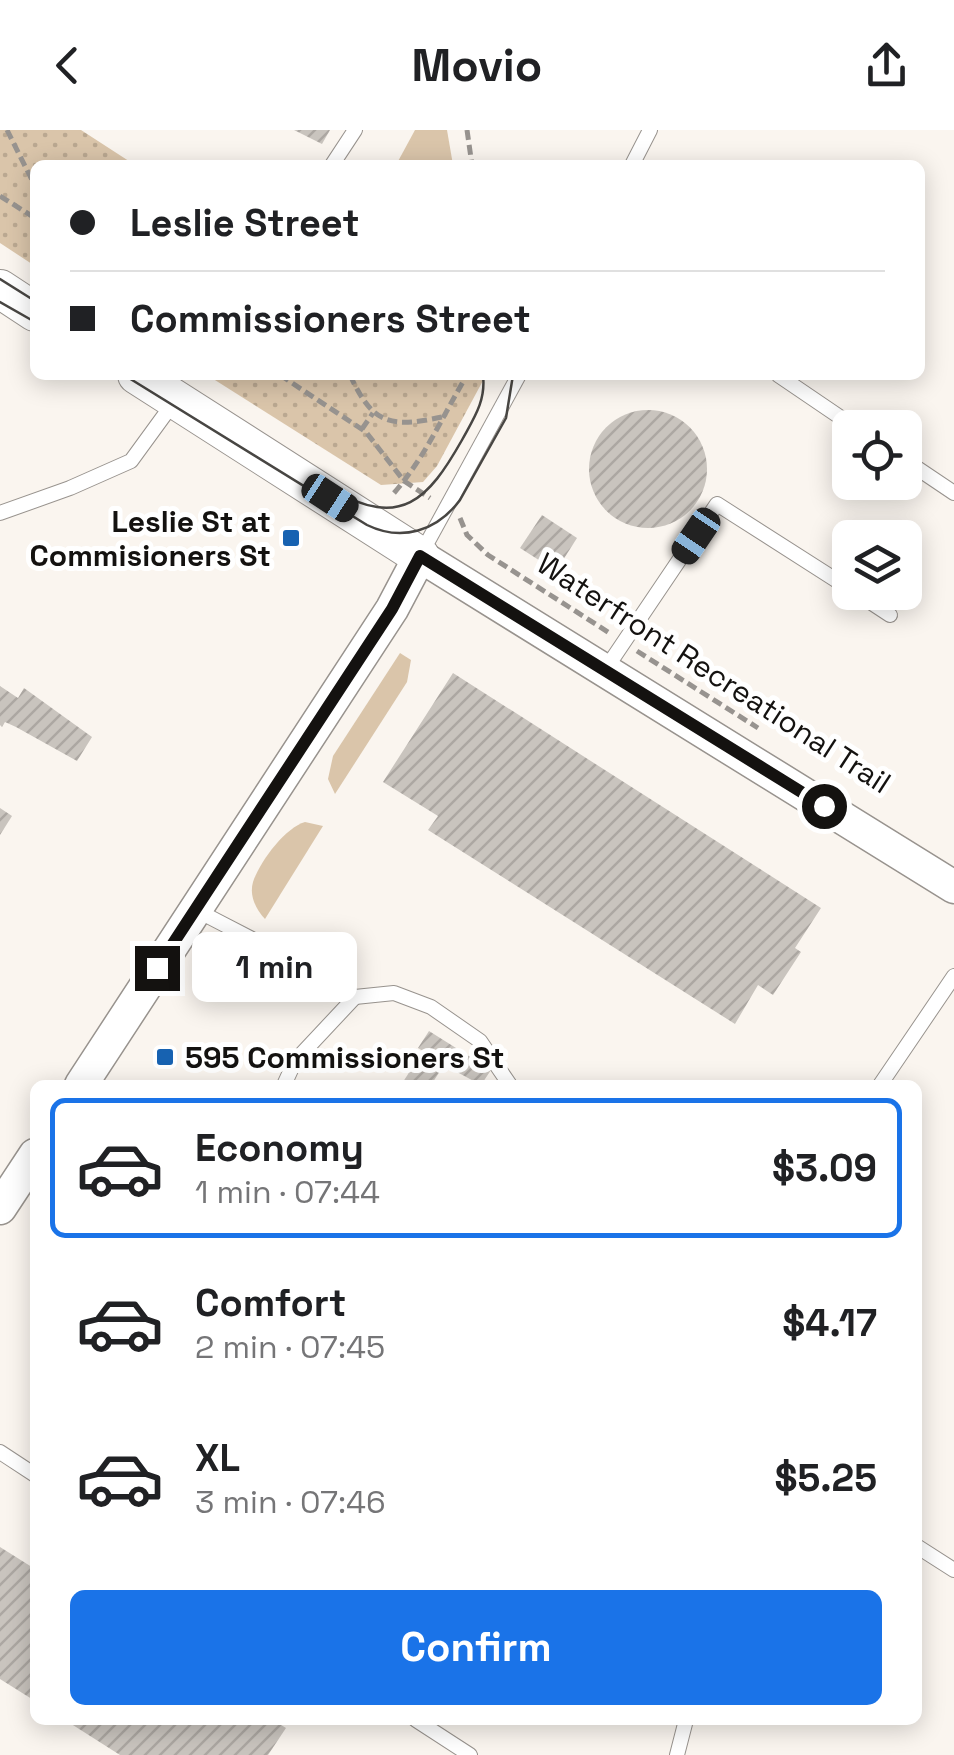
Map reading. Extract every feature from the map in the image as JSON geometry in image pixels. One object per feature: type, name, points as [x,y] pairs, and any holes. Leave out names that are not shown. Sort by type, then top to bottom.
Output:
[{"type":"main road","points":[[0,290],[30,309]]},
{"type":"main road","points":[[145,380],[420,556]]},
{"type":"street","points":[[83,1080],[392,609],[420,556],[954,887]]},
{"type":"street","points":[[0,1208],[30,1163]]},
{"type":"lane","points":[[335,160],[356,130]]},
{"type":"lane","points":[[635,160],[650,130]]},
{"type":"lane","points":[[420,556],[516,380]]},
{"type":"lane","points":[[785,380],[832,412]]},
{"type":"lane","points":[[0,513],[131,461],[176,399]]},
{"type":"lane","points":[[922,471],[954,493]]},
{"type":"lane","points":[[605,670],[718,504],[832,578]]},
{"type":"lane","points":[[882,610],[890,615]]},
{"type":"lane","points":[[195,910],[355,997],[394,993],[431,1007],[480,1041],[507,1080]]},
{"type":"lane","points":[[883,1080],[954,976]]},
{"type":"lane","points":[[286,1080],[296,1061],[355,997]]},
{"type":"lane","points":[[0,1452],[30,1472]]},
{"type":"lane","points":[[922,1550],[954,1570]]},
{"type":"lane","points":[[424,1725],[470,1755]]},
{"type":"lane","points":[[677,1755],[685,1725]]},
{"type":"path","points":[[6,130],[30,176]]},
{"type":"path","points":[[467,130],[471,160]]},
{"type":"path","points":[[0,196],[30,215]]},
{"type":"path","points":[[288,380],[362,429],[404,481]]},
{"type":"path","points":[[352,380],[374,413],[392,423],[410,424],[442,416]]},
{"type":"path","points":[[394,493],[422,459],[465,380]]},
{"type":"path","points":[[362,429],[374,413]]},
{"type":"path","name":"Waterfront Recreational Trail","points":[[462,520],[467,535],[488,555],[771,736]]},
{"type":"shaded area","points":[[0,130],[81,130],[127,160],[30,160],[30,263],[0,243]]},
{"type":"shaded area","points":[[415,130],[447,130],[452,160],[399,160]]},
{"type":"shaded area","points":[[215,380],[483,380],[437,466],[423,482],[381,485]]},
{"type":"shaded area","points":[[400,653],[411,660],[407,682],[335,794],[328,779],[333,756]]},
{"type":"shaded area","points":[[305,822],[323,826],[265,919],[253,897],[256,874],[282,838]]},
{"type":"building","points":[[294,130],[330,130],[322,144]]},
{"type":"building","points":[[648,410],[681,420],[697,436],[707,469],[697,502],[681,518],[648,528],[615,518],[599,502],[589,469],[599,436],[615,420]]},
{"type":"building","points":[[542,515],[577,538],[556,571],[520,548]]},
{"type":"building","points":[[453,673],[821,908],[795,948],[801,952],[773,995],[758,985],[735,1024],[428,830],[438,816],[383,782]]},
{"type":"building","points":[[0,686],[18,698],[24,688],[92,737],[77,761],[5,722],[2,727]]},
{"type":"building","points":[[0,808],[12,816],[0,835]]},
{"type":"building","points":[[429,1031],[491,1070],[484,1080],[472,1080],[444,1065],[434,1080],[404,1080],[423,1051],[418,1048]]},
{"type":"building","points":[[0,1547],[30,1566],[30,1698],[0,1679]]},
{"type":"building","points":[[73,1725],[286,1728],[268,1755],[120,1755]]},
{"type":"tram line","points":[[0,279],[30,298]]},
{"type":"tram line","points":[[0,302],[30,319]]},
{"type":"tram line","points":[[132,380],[367,525],[393,533],[430,526],[460,500],[506,418],[512,380]]},
{"type":"tram line","points":[[333,490],[377,507],[395,507],[424,492],[437,479],[475,417],[483,380]]},
{"type":"place","name":"Leslie St at Commisioners St","points":[[291,538]]},
{"type":"place","name":"595 Commissioners St","points":[[165,1057]]},
{"type":"route","points":[[157,968],[392,609],[420,556],[824,806]]}]
